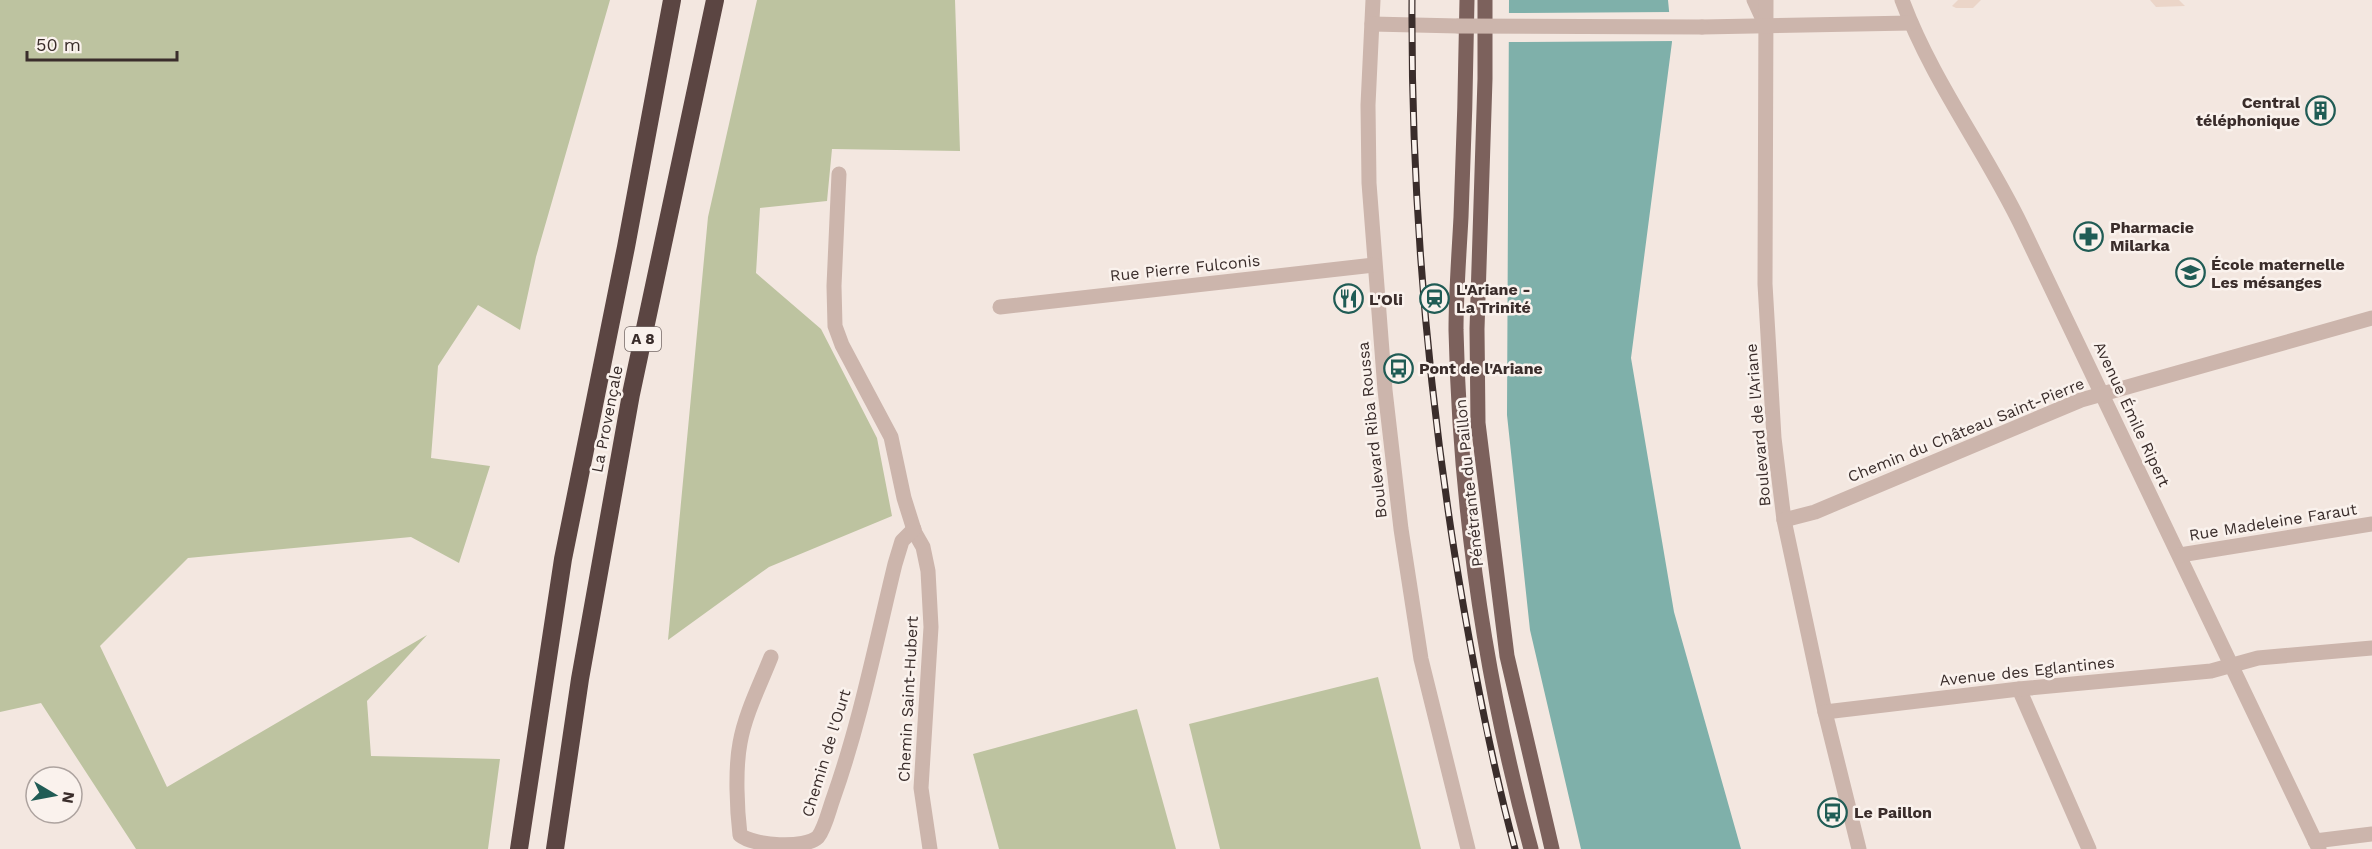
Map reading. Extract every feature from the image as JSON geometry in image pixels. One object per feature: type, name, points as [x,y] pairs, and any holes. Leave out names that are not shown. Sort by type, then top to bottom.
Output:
[{"type":"highway","name":"La Provençale","points":[[519,849],[565,548],[626,247],[672,0]]},
{"type":"highway","name":"La Provençale","points":[[555,849],[580,680],[631,394],[716,0]]},
{"type":"main road","name":"Pénétrante du Paillon","points":[[1467,0],[1456,327],[1459,425],[1488,661],[1531,849]]},
{"type":"main road","name":"Pénétrante du Paillon","points":[[1485,0],[1485,79],[1477,329],[1478,423],[1507,656],[1552,849]]},
{"type":"street","name":"Boulevard Riba Roussa","points":[[1373,0],[1368,117],[1369,183],[1385,390],[1401,529],[1421,659],[1468,849]]},
{"type":"street","name":"Boulevard de l'Ariane","points":[[1754,0],[1766,26]]},
{"type":"street","name":"Boulevard de l'Ariane","points":[[1766,0],[1765,284],[1774,438],[1784,520],[1845,800],[1859,849]]},
{"type":"street","name":"Avenue Émile Ripert","points":[[1902,0],[1938,77],[2016,213],[2317,845]]},
{"type":"street","points":[[1372,24],[1702,27],[1911,23]]},
{"type":"street","name":"Chemin Saint-Hubert","points":[[839,174],[834,286],[835,326],[891,437],[903,498],[923,547],[928,571],[931,627],[921,788],[930,849]]},
{"type":"street","name":"Rue Pierre Fulconis","points":[[1000,307],[1374,264]]},
{"type":"street","name":"Chemin du Château Saint-Pierre","points":[[1784,520],[1815,512],[1968,446],[2103,394],[2372,318]]},
{"type":"street","name":"Rue Madeleine Faraut","points":[[2180,555],[2372,524]]},
{"type":"street","name":"Chemin de l'Ourt","points":[[771,657],[739,745],[740,835],[748,841],[791,846],[808,844],[819,835],[844,768],[895,564],[902,541],[914,529]]},
{"type":"street","name":"Avenue des Eglantines","points":[[1825,712],[2019,689],[2211,671],[2258,658],[2372,648]]},
{"type":"street","points":[[2019,689],[2089,849]]},
{"type":"street","points":[[2317,845],[2372,834]]},
{"type":"green space","points":[[0,0],[610,0],[536,257],[520,330],[478,305],[438,366],[431,458],[490,466],[459,563],[411,537],[188,558],[100,646],[167,787],[427,635],[367,701],[371,756],[500,759],[488,849],[136,849],[84,769],[84,765],[81,765],[41,703],[0,712]]},
{"type":"green space","points":[[757,0],[955,0],[960,151],[832,149],[827,201],[760,208],[756,273],[821,329],[877,438],[892,516],[769,567],[668,640],[708,217]]},
{"type":"green space","points":[[1378,677],[1421,849],[1220,849],[1189,724]]},
{"type":"green space","points":[[1137,709],[1176,849],[999,849],[973,754]]},
{"type":"shaded area","points":[[1958,0],[1981,0],[1973,8],[1952,6]]},
{"type":"shaded area","points":[[2150,0],[2179,0],[2185,6],[2156,7]]},
{"type":"water","points":[[1509,0],[1668,0],[1672,42],[1631,358],[1674,612],[1741,849],[1581,849],[1530,630],[1507,415]]},
{"type":"pier","points":[[1672,12],[1675,41],[1506,42],[1506,13]]},
{"type":"railway","points":[[1412,0],[1414,139],[1422,279],[1436,418],[1455,556],[1474,666],[1497,777],[1515,849]]},
{"type":"place","name":"Central téléphonique","points":[[2321,111]]},
{"type":"place","name":"Pharmacie Milarka","points":[[2089,236]]},
{"type":"place","name":"École maternelle Les mésanges","points":[[2190,273]]},
{"type":"place","name":"L'Ariane - La Trinité","points":[[1435,298]]},
{"type":"place","name":"L'Oli","points":[[1348,299]]},
{"type":"place","name":"Pont de l'Ariane","points":[[1398,368]]},
{"type":"place","name":"Le Paillon","points":[[1833,812]]}]
